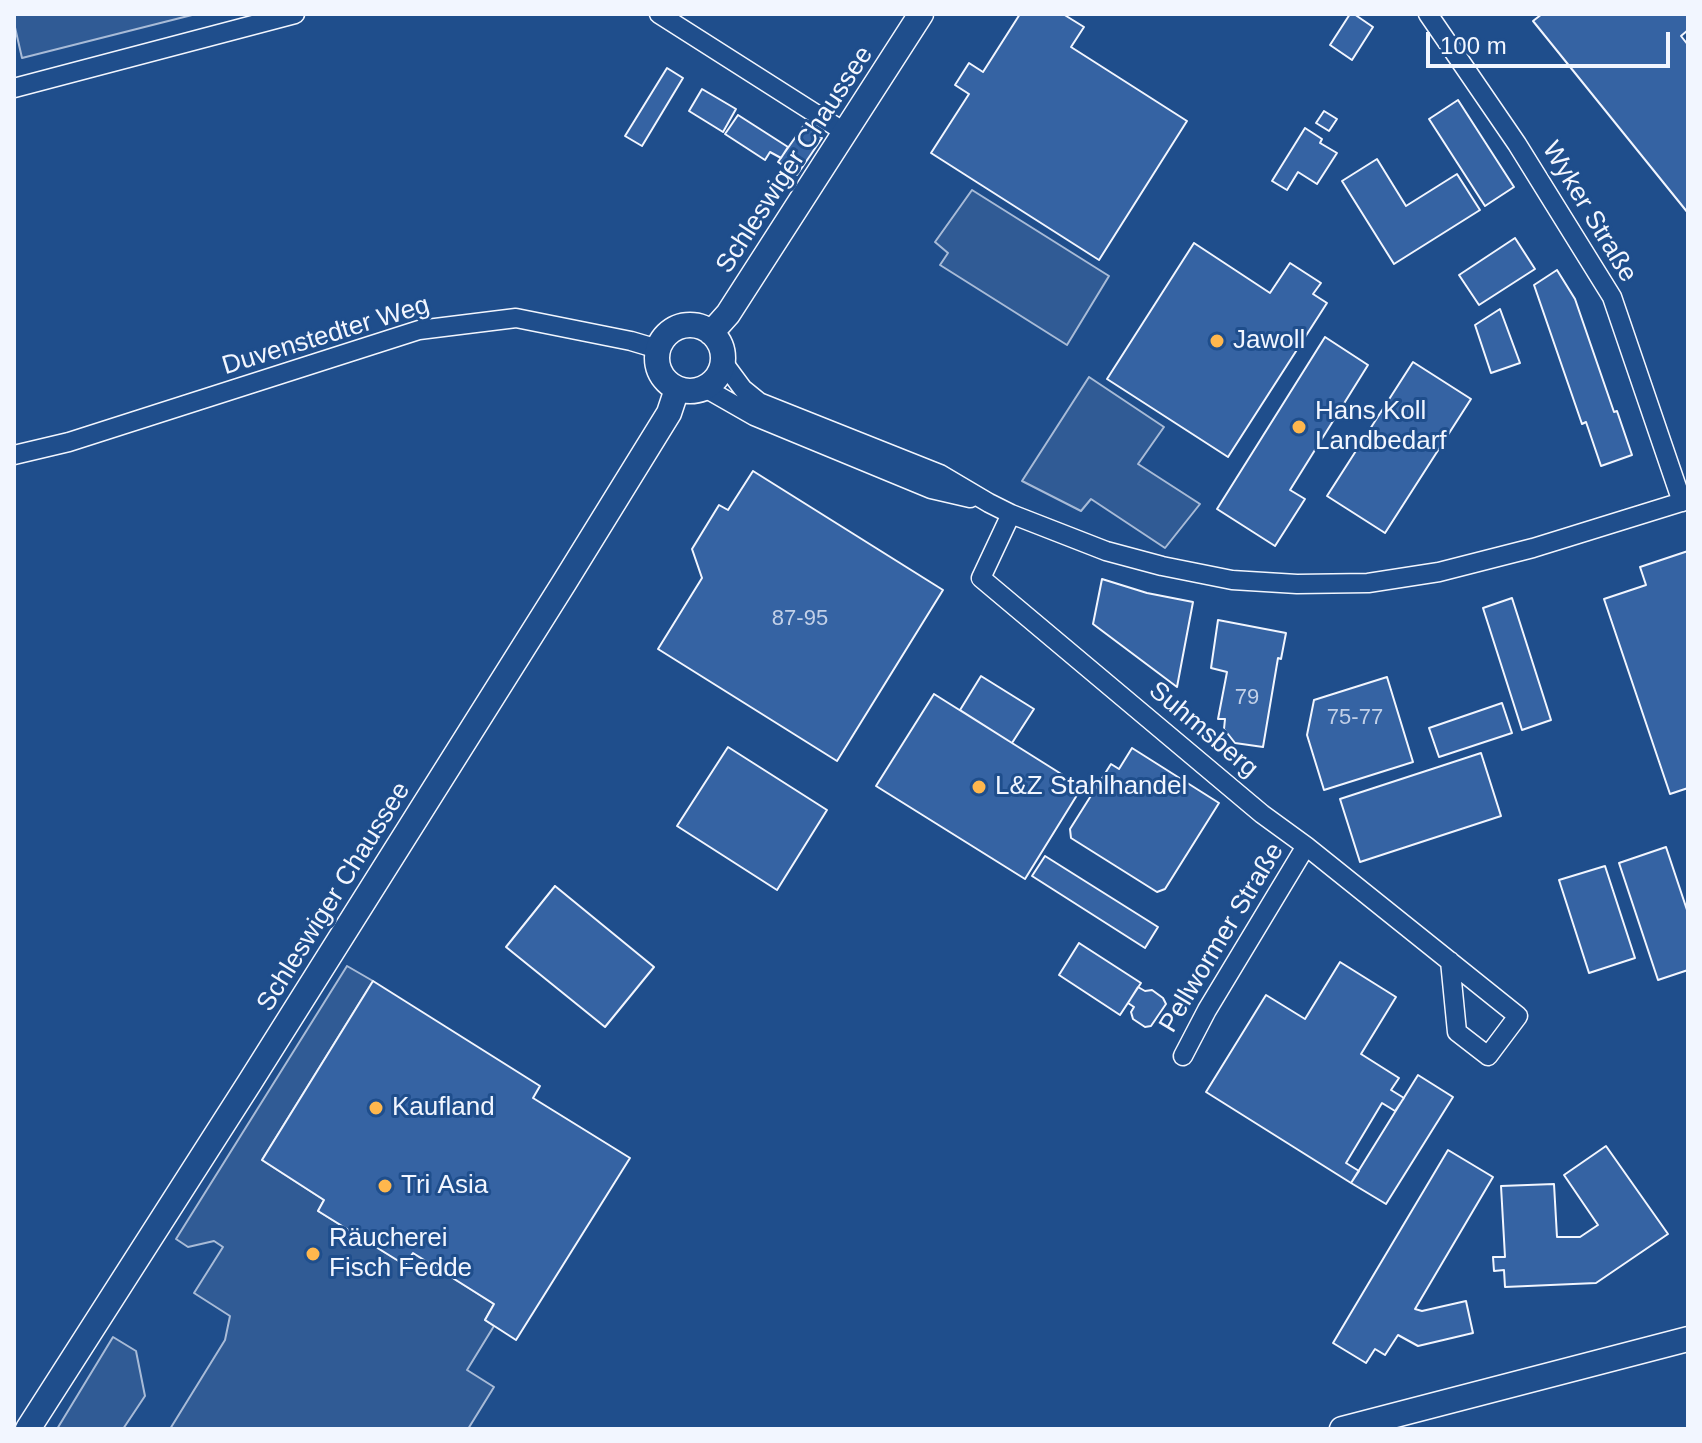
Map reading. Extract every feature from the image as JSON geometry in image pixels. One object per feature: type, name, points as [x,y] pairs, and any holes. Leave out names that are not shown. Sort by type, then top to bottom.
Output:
[{"type":"main road","name":"Schleswiger Chaussee","points":[[711,333],[728,314],[921,14]]},
{"type":"main road","points":[[686,325],[698,326],[711,333],[720,344],[723,362],[716,379],[705,388],[688,392],[666,381],[656,358],[663,339],[670,331],[686,325]]},
{"type":"main road","name":"Schleswiger Chaussee","points":[[28,1429],[564,583],[669,413],[677,389]]},
{"type":"main road","points":[[1342,1429],[1688,1339]]},
{"type":"street","points":[[14,88],[295,14]]},
{"type":"street","points":[[659,14],[846,133]]},
{"type":"street","name":"Wyker Straße","points":[[1428,14],[1517,144],[1612,297],[1685,501]]},
{"type":"street","name":"Duvenstedter Weg","points":[[14,455],[69,442],[419,330],[516,318],[658,349]]},
{"type":"street","points":[[723,362],[743,389],[759,402],[940,474],[1011,514],[1106,551],[1232,580],[1297,584],[1368,583],[1439,572],[1533,548],[1685,501]]},
{"type":"street","points":[[705,388],[754,416],[931,489],[989,503]]},
{"type":"street","name":"Suhmsberg","points":[[1011,514],[981,578],[1262,814],[1306,846],[1450,961],[1518,1016],[1488,1056],[1457,1032],[1450,961]]},
{"type":"street","name":"Pellwormer Straße","points":[[1183,1056],[1207,1010],[1306,846]]},
{"type":"shaded area","points":[[14,14],[196,14],[22,58]]},
{"type":"shaded area","points":[[972,190],[1109,276],[1067,345],[940,265],[948,253],[935,242]]},
{"type":"shaded area","points":[[1089,377],[1164,427],[1138,464],[1200,504],[1165,548],[1091,499],[1081,511],[1022,481]]},
{"type":"shaded area","points":[[347,966],[373,981],[262,1160],[324,1200],[318,1211],[405,1265],[413,1253],[494,1304],[485,1320],[494,1326],[467,1370],[494,1387],[468,1429],[170,1429],[225,1340],[230,1316],[194,1293],[223,1247],[214,1241],[188,1247],[176,1239]]},
{"type":"shaded area","points":[[113,1337],[136,1351],[145,1396],[123,1429],[57,1429]]},
{"type":"building","points":[[1020,14],[1063,14],[1084,27],[1071,47],[1187,121],[1099,260],[931,153],[969,94],[955,85],[969,63],[983,72]]},
{"type":"building","points":[[1350,14],[1373,27],[1352,60],[1330,45]]},
{"type":"building","points":[[1542,14],[1688,14],[1688,30],[1681,36],[1688,45],[1688,213],[1533,21]]},
{"type":"building","points":[[667,68],[683,78],[642,146],[625,136]]},
{"type":"building","points":[[702,89],[736,109],[723,132],[689,111]]},
{"type":"building","points":[[1458,100],[1514,187],[1485,206],[1429,119]]},
{"type":"building","points":[[1324,111],[1337,119],[1329,131],[1316,123]]},
{"type":"building","points":[[738,115],[788,147],[781,158],[770,152],[765,160],[725,134]]},
{"type":"building","points":[[804,125],[822,138],[797,175],[778,162]]},
{"type":"building","points":[[1305,128],[1322,139],[1320,143],[1337,153],[1317,184],[1298,172],[1287,190],[1272,181]]},
{"type":"building","points":[[1377,159],[1406,206],[1457,174],[1480,210],[1394,264],[1342,181]]},
{"type":"building","points":[[1515,238],[1535,269],[1479,305],[1459,275]]},
{"type":"building","name":"Jawoll","points":[[1194,243],[1270,293],[1290,263],[1321,283],[1313,294],[1327,303],[1228,457],[1107,379]]},
{"type":"building","points":[[1557,270],[1575,299],[1632,455],[1601,466],[1586,422],[1582,424],[1534,285]]},
{"type":"building","points":[[1500,309],[1520,363],[1491,373],[1475,325]]},
{"type":"building","name":"Hans Koll Landbedarf","points":[[1325,337],[1368,365],[1290,490],[1305,499],[1275,546],[1217,509]]},
{"type":"building","points":[[1413,362],[1471,399],[1385,533],[1327,496]]},
{"type":"building","points":[[753,471],[943,590],[837,761],[658,649],[702,578],[692,549],[719,505],[728,510]]},
{"type":"building","points":[[1688,551],[1688,788],[1670,794],[1604,599],[1646,585],[1640,567]]},
{"type":"building","points":[[1102,579],[1147,593],[1193,602],[1177,687],[1093,624]]},
{"type":"building","points":[[1512,598],[1551,720],[1522,730],[1483,608]]},
{"type":"building","points":[[1218,620],[1286,633],[1281,659],[1278,658],[1263,747],[1235,743],[1224,729],[1225,719],[1218,719],[1227,672],[1211,668]]},
{"type":"building","points":[[981,676],[1034,709],[1012,743],[960,710]]},
{"type":"building","points":[[1387,677],[1413,762],[1324,790],[1307,735],[1314,700]]},
{"type":"building","name":"L&Z Stahlhandel","points":[[934,694],[1082,787],[1025,879],[876,786]]},
{"type":"building","points":[[1502,703],[1512,733],[1439,757],[1429,728]]},
{"type":"building","points":[[728,747],[827,810],[777,890],[677,826]]},
{"type":"building","points":[[1132,748],[1219,803],[1165,889],[1157,892],[1071,838],[1070,829],[1111,764],[1119,769]]},
{"type":"building","points":[[1481,753],[1501,816],[1360,862],[1340,799]]},
{"type":"building","points":[[1666,847],[1688,913],[1688,970],[1658,980],[1619,863]]},
{"type":"building","points":[[1045,856],[1158,927],[1145,948],[1032,876]]},
{"type":"building","points":[[1605,866],[1635,958],[1589,973],[1559,880]]},
{"type":"building","points":[[555,886],[654,967],[605,1027],[506,947]]},
{"type":"building","points":[[1079,943],[1141,983],[1120,1015],[1059,975]]},
{"type":"building","points":[[1340,962],[1396,997],[1361,1054],[1399,1078],[1391,1090],[1404,1098],[1395,1111],[1382,1103],[1346,1163],[1359,1171],[1351,1183],[1206,1092],[1266,995],[1305,1019]]},
{"type":"building","points":[[373,981],[540,1086],[533,1098],[630,1158],[516,1340],[485,1320],[494,1304],[413,1253],[405,1265],[318,1211],[324,1200],[262,1160]]},
{"type":"building","points":[[1138,987],[1145,991],[1152,990],[1166,1004],[1151,1026],[1145,1027],[1133,1019],[1131,1012],[1134,1007],[1128,1003]]},
{"type":"building","points":[[1418,1075],[1453,1097],[1386,1204],[1351,1183]]},
{"type":"building","points":[[1606,1146],[1668,1234],[1596,1283],[1505,1287],[1504,1270],[1494,1271],[1493,1257],[1505,1257],[1501,1186],[1554,1184],[1557,1237],[1580,1237],[1598,1225],[1564,1175]]},
{"type":"building","points":[[1448,1150],[1493,1177],[1415,1309],[1422,1311],[1466,1301],[1473,1333],[1418,1346],[1398,1335],[1385,1355],[1375,1349],[1366,1363],[1333,1343]]},
{"type":"place","name":"Jawoll","points":[[1217,341]]},
{"type":"place","name":"Hans Koll Landbedarf","points":[[1299,427]]},
{"type":"place","name":"L&Z Stahlhandel","points":[[979,787]]},
{"type":"place","name":"Kaufland","points":[[376,1108]]},
{"type":"place","name":"Tri Asia","points":[[385,1186]]},
{"type":"place","name":"Räucherei Fisch Fedde","points":[[313,1254]]}]
